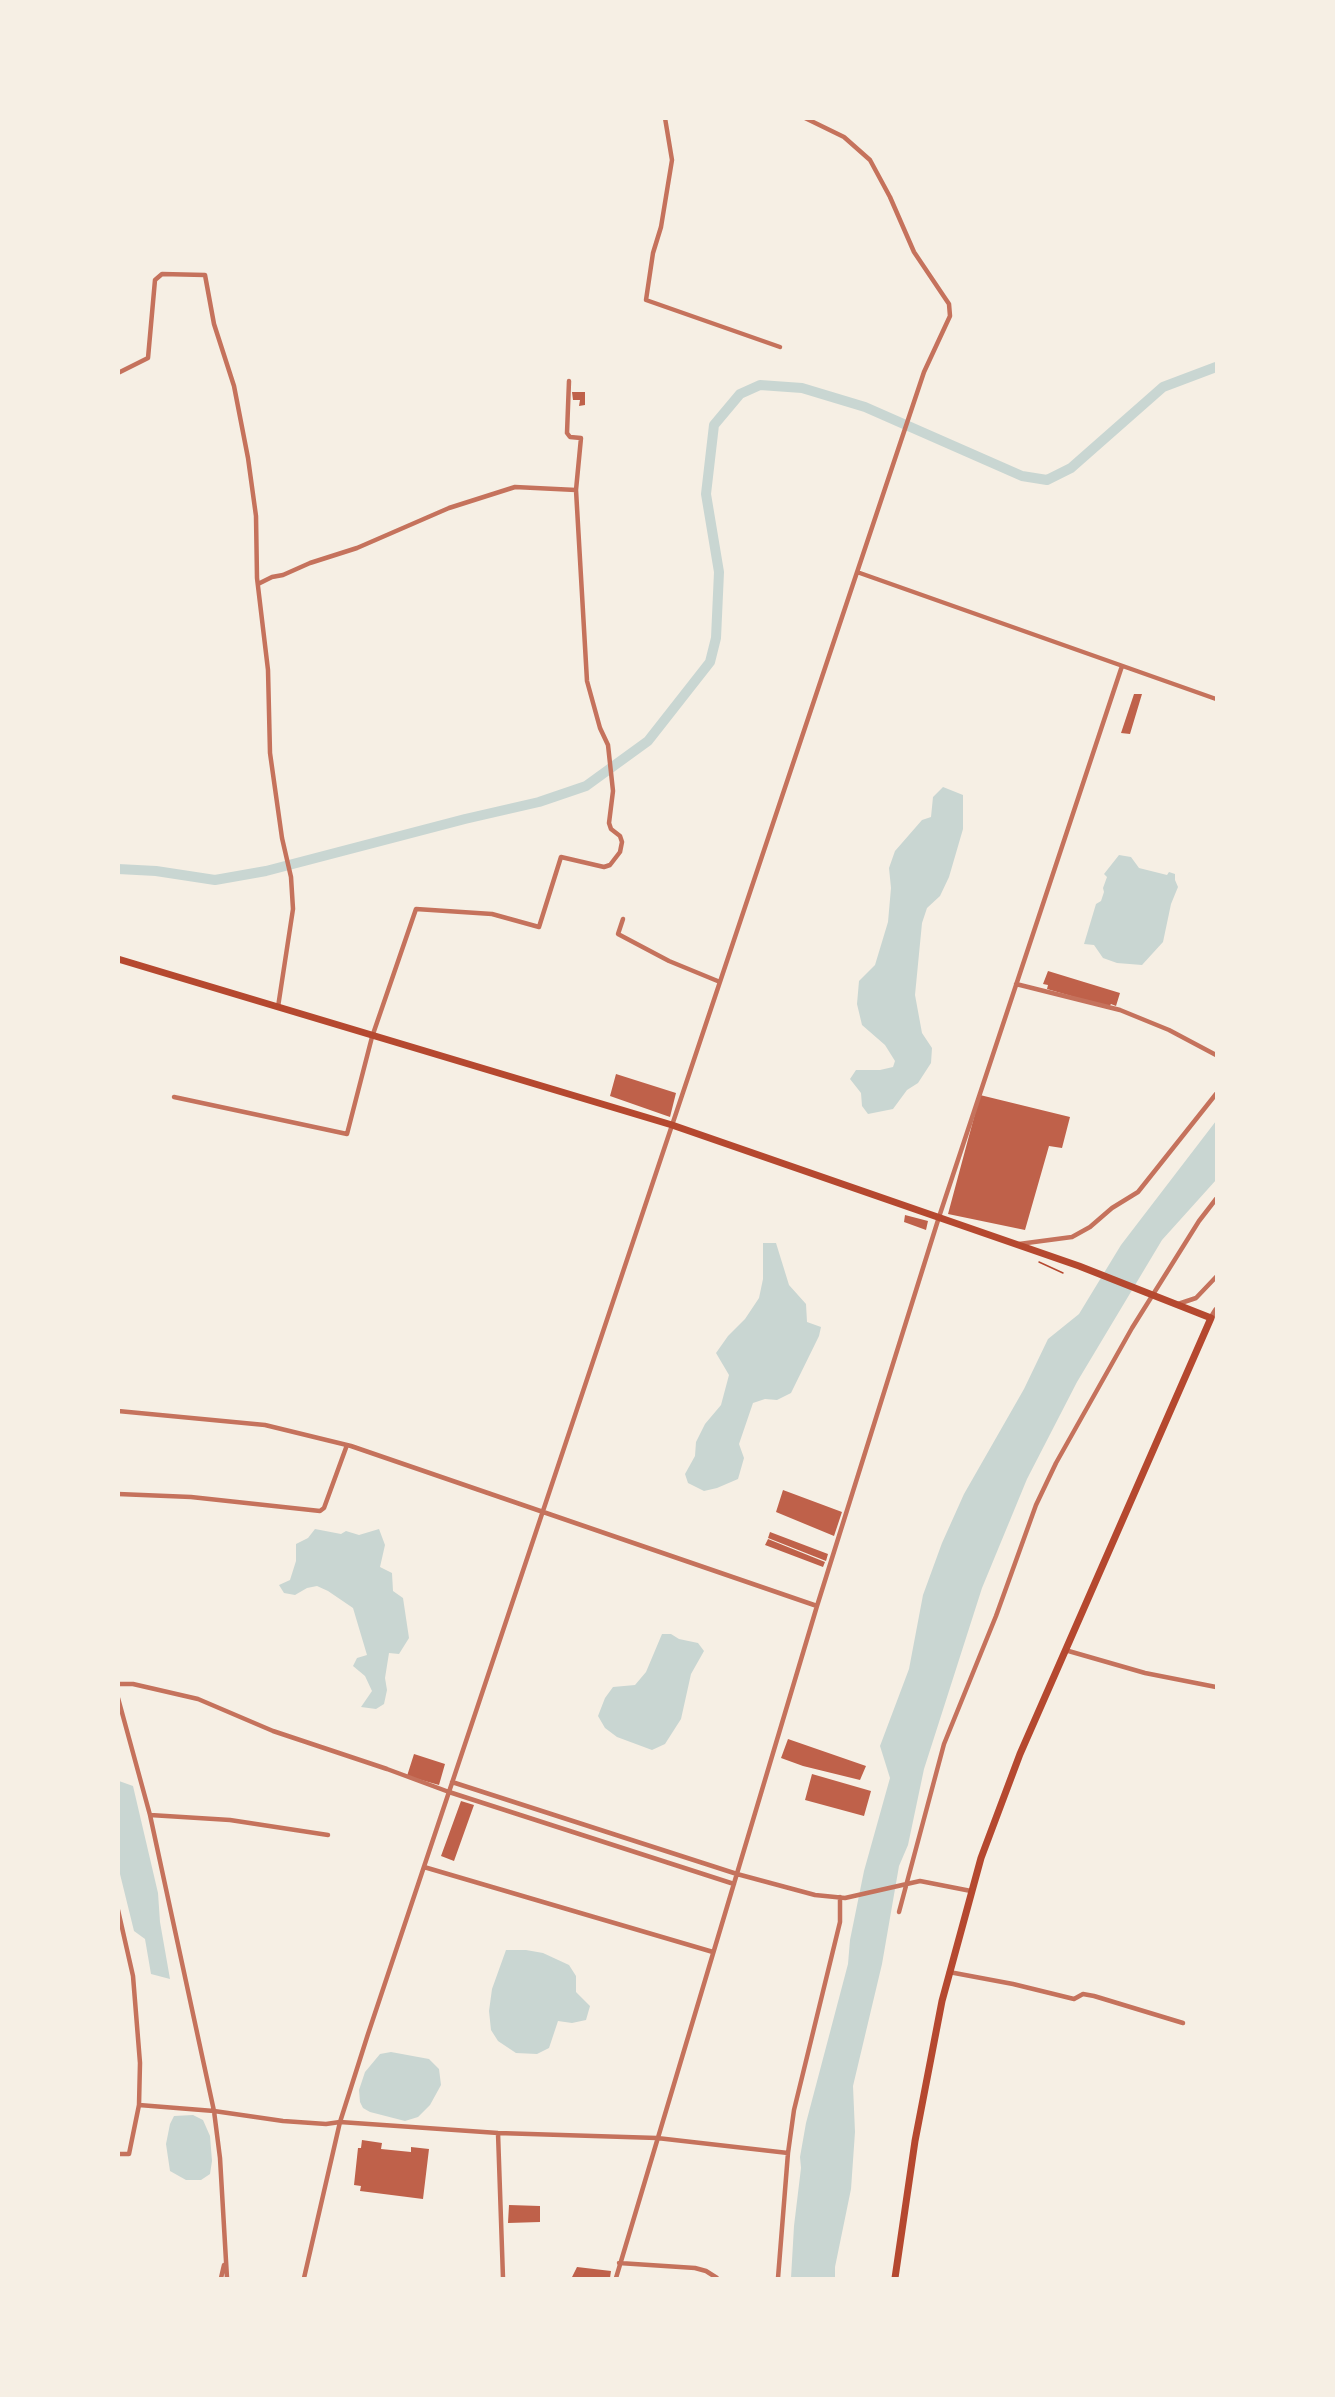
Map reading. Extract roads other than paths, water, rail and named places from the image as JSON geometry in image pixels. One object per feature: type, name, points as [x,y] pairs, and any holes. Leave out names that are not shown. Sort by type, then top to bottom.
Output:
[{"type":"main road","points":[[118,959],[372,1037],[672,1125],[1079,1266],[1211,1318],[1020,1754],[981,1858],[949,1972],[915,2141],[895,2278]]},
{"type":"street","points":[[665,118],[672,160],[646,300],[780,347]]},
{"type":"street","points":[[304,2278],[340,2122],[448,1792],[924,372],[950,316],[950,304],[914,252],[890,197],[870,160],[844,137],[805,118]]},
{"type":"street","points":[[118,373],[148,358],[155,280],[162,274],[205,275],[214,324],[234,386],[256,516],[258,584],[268,670],[270,753],[282,838],[291,877],[293,909],[278,1007]]},
{"type":"street","points":[[174,1097],[347,1134],[372,1037],[416,909],[492,914],[539,927],[561,856],[604,867],[610,866],[620,852],[622,842],[620,836],[610,829],[609,823],[613,791],[608,745],[600,728],[587,681],[576,490],[581,438],[570,437],[567,433],[569,381]]},
{"type":"street","points":[[258,584],[310,563],[357,548],[448,508],[515,487],[576,490]]},
{"type":"street","points":[[857,572],[1216,699]]},
{"type":"street","points":[[616,2278],[817,1606],[939,1217],[1122,666]]},
{"type":"street","points":[[623,919],[618,934],[669,962],[720,982]]},
{"type":"street","points":[[1016,984],[1120,1010],[1169,1030],[1216,1055]]},
{"type":"street","points":[[1017,1244],[1072,1237],[1090,1227],[1112,1208],[1138,1192],[1216,1094]]},
{"type":"street","points":[[899,1912],[944,1744],[1036,1505],[1056,1463],[1132,1328],[1204,1213],[1216,1199]]},
{"type":"street","points":[[1176,1304],[1196,1298],[1216,1277]]},
{"type":"street","points":[[1211,1318],[1216,1310]]},
{"type":"street","points":[[118,1411],[265,1425],[347,1445],[817,1606]]},
{"type":"street","points":[[118,1494],[191,1497],[320,1511],[324,1508],[347,1445]]},
{"type":"street","points":[[1065,1650],[1145,1672],[1216,1687]]},
{"type":"street","points":[[118,1684],[133,1684],[198,1699],[273,1731],[448,1792],[734,1884]]},
{"type":"street","points":[[118,1698],[150,1815],[214,2111],[220,2158],[227,2278]]},
{"type":"street","points":[[452,1782],[737,1874],[815,1895],[843,1898],[920,1881],[971,1891]]},
{"type":"street","points":[[150,1815],[230,1820],[328,1835]]},
{"type":"street","points":[[424,1867],[713,1952]]},
{"type":"street","points":[[778,2278],[788,2153],[794,2110],[840,1922],[843,1898]]},
{"type":"street","points":[[118,1910],[133,1976],[140,2063],[139,2104],[129,2154],[118,2154]]},
{"type":"street","points":[[949,1972],[1074,1999],[1083,1994],[1094,1996],[1183,2023]]},
{"type":"street","points":[[139,2104],[214,2111],[283,2121],[327,2124],[340,2122],[498,2133],[657,2138],[788,2153]]},
{"type":"street","points":[[498,2133],[503,2278]]},
{"type":"street","points":[[221,2278],[226,2256]]},
{"type":"street","points":[[619,2263],[695,2268],[706,2271],[717,2278]]},
{"type":"waterway","points":[[118,869],[156,871],[215,880],[266,871],[539,802],[586,786],[648,741],[710,662],[716,638],[719,572],[706,494],[714,425],[740,394],[760,385],[802,388],[865,407],[1022,476],[1047,480],[1071,468],[1163,387],[1216,367]]}]
